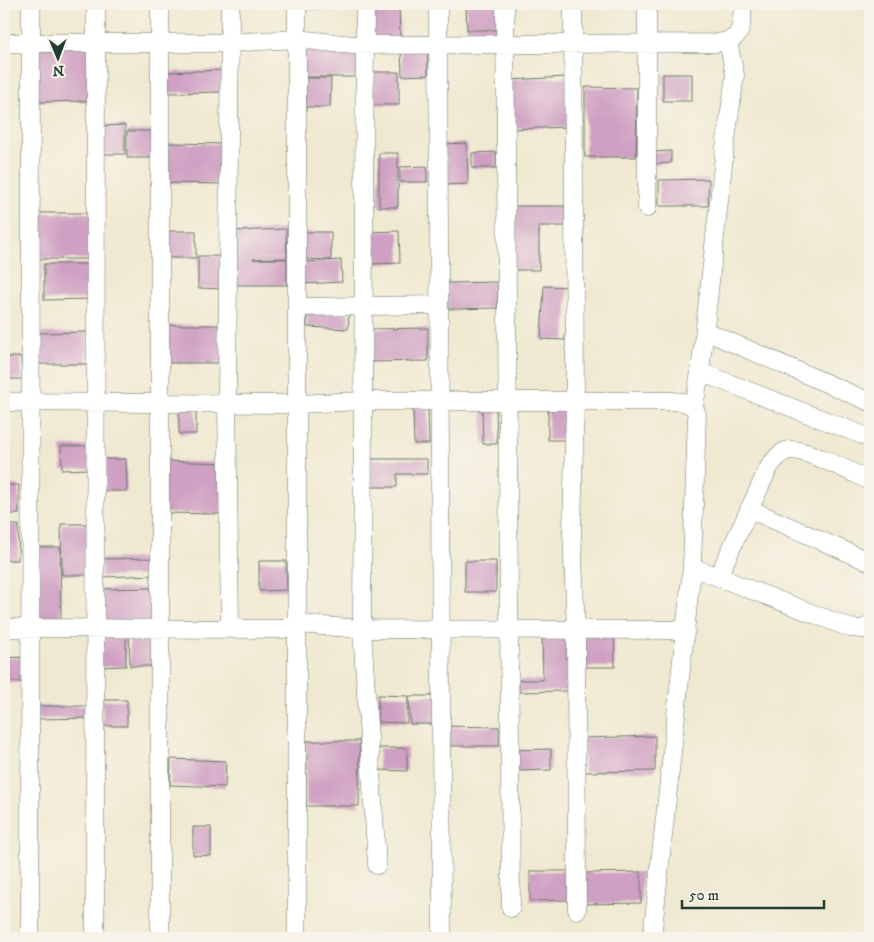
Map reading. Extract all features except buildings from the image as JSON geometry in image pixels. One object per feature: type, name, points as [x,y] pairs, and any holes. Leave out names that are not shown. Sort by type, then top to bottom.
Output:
[{"type":"street","points":[[30,938],[32,628],[31,4]]},
{"type":"street","points":[[95,938],[97,629],[96,4]]},
{"type":"street","points":[[160,4],[160,938]]},
{"type":"street","points":[[230,4],[227,402],[230,629]]},
{"type":"street","points":[[297,4],[297,938]]},
{"type":"street","points":[[365,4],[362,629],[377,865]]},
{"type":"street","points":[[438,4],[442,938]]},
{"type":"street","points":[[505,4],[511,908]]},
{"type":"street","points":[[573,4],[575,402],[572,532],[576,630],[577,910]]},
{"type":"street","points":[[647,4],[647,208]]},
{"type":"street","points":[[4,43],[160,43],[297,39],[366,46],[728,42],[737,38],[741,29],[743,4]]},
{"type":"street","points":[[653,937],[692,567],[697,414],[694,407],[700,372],[725,147],[735,75],[728,42]]},
{"type":"street","points":[[298,307],[440,305]]},
{"type":"street","points":[[705,331],[870,402]]},
{"type":"street","points":[[700,372],[870,438]]},
{"type":"street","points":[[4,402],[227,402],[297,404],[362,401],[672,401],[694,407]]},
{"type":"street","points":[[718,577],[769,467],[781,453],[790,450],[842,467],[870,481]]},
{"type":"street","points":[[749,510],[870,562]]},
{"type":"street","points":[[692,567],[850,628],[863,628],[870,625]]},
{"type":"street","points":[[4,628],[283,630],[298,624],[362,629],[686,630]]}]
